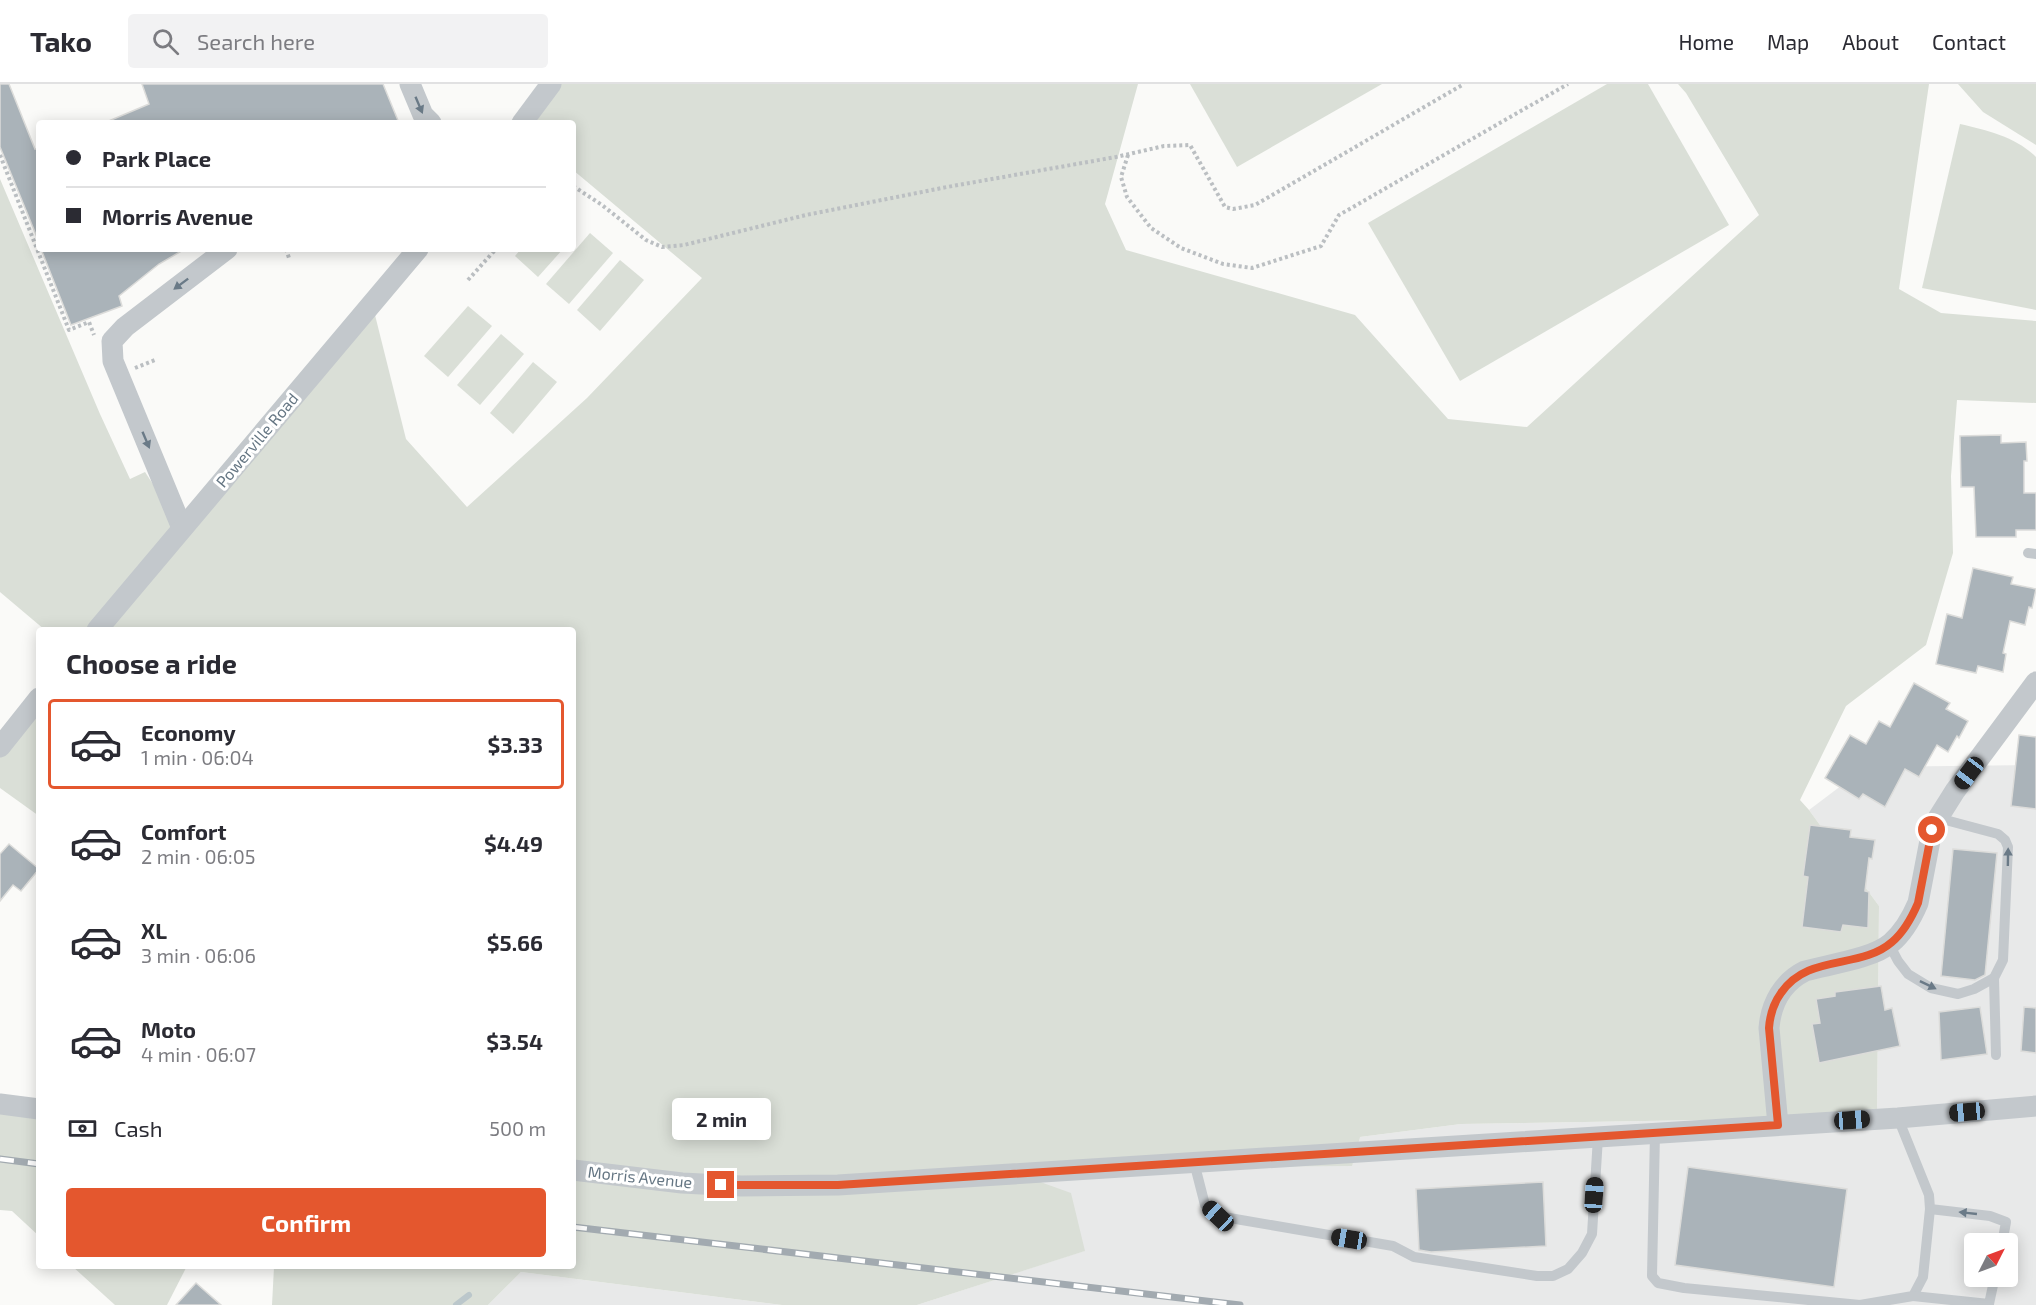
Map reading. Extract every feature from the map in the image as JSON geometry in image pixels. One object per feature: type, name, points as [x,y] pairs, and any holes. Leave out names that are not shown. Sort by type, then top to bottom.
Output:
[{"type":"street","points":[[410,84],[423,115],[428,120]]},
{"type":"street","points":[[524,120],[551,84]]},
{"type":"street","points":[[182,528],[113,361],[112,341],[125,327],[223,252]]},
{"type":"street","name":"Powerville Road","points":[[100,627],[415,252]]},
{"type":"street","points":[[1778,1125],[1769,1028],[1774,1003],[1790,981],[1805,971],[1863,956],[1889,944],[1913,914],[1918,903],[1932,830],[1938,818],[1955,791],[2036,682]]},
{"type":"street","points":[[0,747],[36,702]]},
{"type":"street","points":[[0,1104],[36,1109]]},
{"type":"street","name":"Morris Avenue","points":[[576,1170],[682,1183],[741,1186],[838,1185],[1898,1118],[2036,1106]]},
{"type":"lane","points":[[1938,818],[1998,834],[2005,840],[2008,847],[2003,960],[1994,978],[1996,1055]]},
{"type":"lane","points":[[1889,944],[1908,974],[1931,988],[1958,994],[1974,989],[1994,978]]},
{"type":"lane","points":[[1898,1118],[1929,1195],[1930,1209],[1923,1277],[1912,1296]]},
{"type":"lane","points":[[1655,1133],[1652,1276],[1658,1283],[1684,1288],[1860,1305],[1912,1296],[1989,1304],[1993,1287]]},
{"type":"lane","points":[[1194,1162],[1205,1205],[1218,1216],[1393,1246],[1414,1257],[1537,1276],[1553,1276],[1568,1269],[1582,1253],[1592,1234],[1598,1137]]},
{"type":"lane","points":[[1930,1209],[1990,1216],[2006,1222],[2004,1233]]},
{"type":"path","points":[[576,188],[602,205],[646,240],[662,247],[684,245],[806,215],[1164,146],[1190,146],[1225,207],[1233,209],[1255,206],[1464,84]]},
{"type":"path","points":[[1129,154],[1121,177],[1127,197],[1151,228],[1181,248],[1223,264],[1252,268],[1321,246],[1338,215],[1568,84]]},
{"type":"path","points":[[0,155],[36,246]]},
{"type":"path","points":[[38,252],[69,330],[89,322],[96,338]]},
{"type":"path","points":[[287,252],[289,258]]},
{"type":"path","points":[[468,280],[493,252]]},
{"type":"path","points":[[129,371],[155,360]]},
{"type":"shaded area","points":[[560,84],[1138,84],[1105,204],[1126,250],[1355,315],[1448,419],[1527,427],[1759,215],[1686,93],[1678,84],[1929,84],[1899,289],[1941,313],[2036,321],[2036,403],[1957,400],[1951,476],[1953,553],[1926,645],[1846,706],[1800,800],[1879,906],[1877,1117],[1461,1124],[1360,1137],[1352,1166],[1001,1168],[1071,1193],[1085,1251],[917,1305],[782,1305],[521,1272],[488,1305],[272,1305],[274,1269],[576,1269],[576,627],[41,627],[0,592],[0,179],[130,479],[145,472],[182,528],[375,315],[406,439],[467,507],[587,398],[702,278],[576,173],[576,120],[537,120]]},
{"type":"shaded area","points":[[1190,84],[1382,84],[1237,167]]},
{"type":"shaded area","points":[[1607,84],[1648,84],[1729,225],[1460,381],[1368,223]]},
{"type":"shaded area","points":[[1958,84],[2036,84],[2036,145],[1983,112]]},
{"type":"shaded area","points":[[1960,124],[2010,139],[2036,157],[2036,310],[1922,288]]},
{"type":"shaded area","points":[[590,233],[613,253],[569,304],[546,284],[576,252]]},
{"type":"shaded area","points":[[518,252],[560,252],[538,277],[515,256]]},
{"type":"shaded area","points":[[620,260],[644,280],[600,331],[577,310]]},
{"type":"shaded area","points":[[468,306],[492,326],[448,377],[424,356]]},
{"type":"shaded area","points":[[501,334],[524,354],[480,405],[457,385]]},
{"type":"shaded area","points":[[533,362],[557,382],[513,434],[490,413]]},
{"type":"shaded area","points":[[36,700],[36,814],[0,788],[0,742]]},
{"type":"shaded area","points":[[2036,765],[2036,1305],[917,1305],[1084,1251],[998,1168],[1360,1137],[1461,1124],[1877,1117],[1879,906],[1809,810],[1866,767]]},
{"type":"shaded area","points":[[0,1107],[36,1111],[36,1233],[12,1211],[0,1210]]},
{"type":"shaded area","points":[[75,1269],[185,1269],[167,1305],[115,1305]]},
{"type":"shaded area","points":[[521,1272],[782,1305],[488,1305]]},
{"type":"building","points":[[0,84],[9,84],[36,149],[36,235],[0,147]]},
{"type":"building","points":[[142,84],[383,84],[398,120],[111,120],[149,104]]},
{"type":"building","points":[[42,252],[180,252],[159,264],[119,296],[122,306],[71,325]]},
{"type":"building","points":[[2001,435],[2001,443],[2026,442],[2024,493],[2036,493],[2036,530],[2016,530],[2016,537],[1976,537],[1974,487],[1961,487],[1960,436]]},
{"type":"building","points":[[1973,568],[2013,577],[2011,584],[2036,589],[2025,625],[2010,621],[2003,653],[2006,654],[2003,672],[1978,666],[1976,673],[1936,664],[1947,614],[1962,618]]},
{"type":"building","points":[[1914,683],[1950,703],[1946,709],[1968,721],[1948,752],[1937,745],[1919,777],[1905,769],[1885,807],[1863,794],[1859,799],[1825,778],[1850,735],[1866,744],[1879,721],[1890,727]]},
{"type":"building","points":[[2019,735],[2036,737],[2036,809],[2011,806]]},
{"type":"building","points":[[1810,825],[1851,830],[1850,837],[1875,840],[1872,859],[1869,858],[1865,891],[1869,892],[1868,928],[1843,925],[1841,932],[1802,927],[1808,877],[1803,876]]},
{"type":"building","points":[[9,844],[36,866],[36,873],[21,891],[13,885],[0,901],[0,854]]},
{"type":"building","points":[[1953,849],[1997,853],[1985,975],[1975,980],[1941,976]]},
{"type":"building","points":[[1881,986],[1885,1010],[1892,1008],[1900,1046],[1819,1063],[1812,1024],[1820,1023],[1816,999],[1835,996],[1835,992]]},
{"type":"building","points":[[1980,1007],[1987,1054],[1941,1060],[1939,1012]]},
{"type":"building","points":[[2024,1007],[2036,1008],[2036,1053],[2021,1051]]},
{"type":"building","points":[[1688,1167],[1847,1189],[1834,1287],[1675,1265]]},
{"type":"building","points":[[1543,1182],[1546,1246],[1431,1252],[1419,1250],[1416,1189]]},
{"type":"building","points":[[196,1283],[221,1305],[176,1305]]},
{"type":"waterway","points":[[456,1305],[469,1295]]},
{"type":"railway","points":[[0,1159],[36,1164]]},
{"type":"railway","points":[[576,1227],[1240,1305]]},
{"type":"route","points":[[721,1185],[838,1185],[1778,1125],[1769,1028],[1774,1003],[1796,975],[1863,956],[1891,943],[1905,926],[1918,903],[1932,830]]}]
